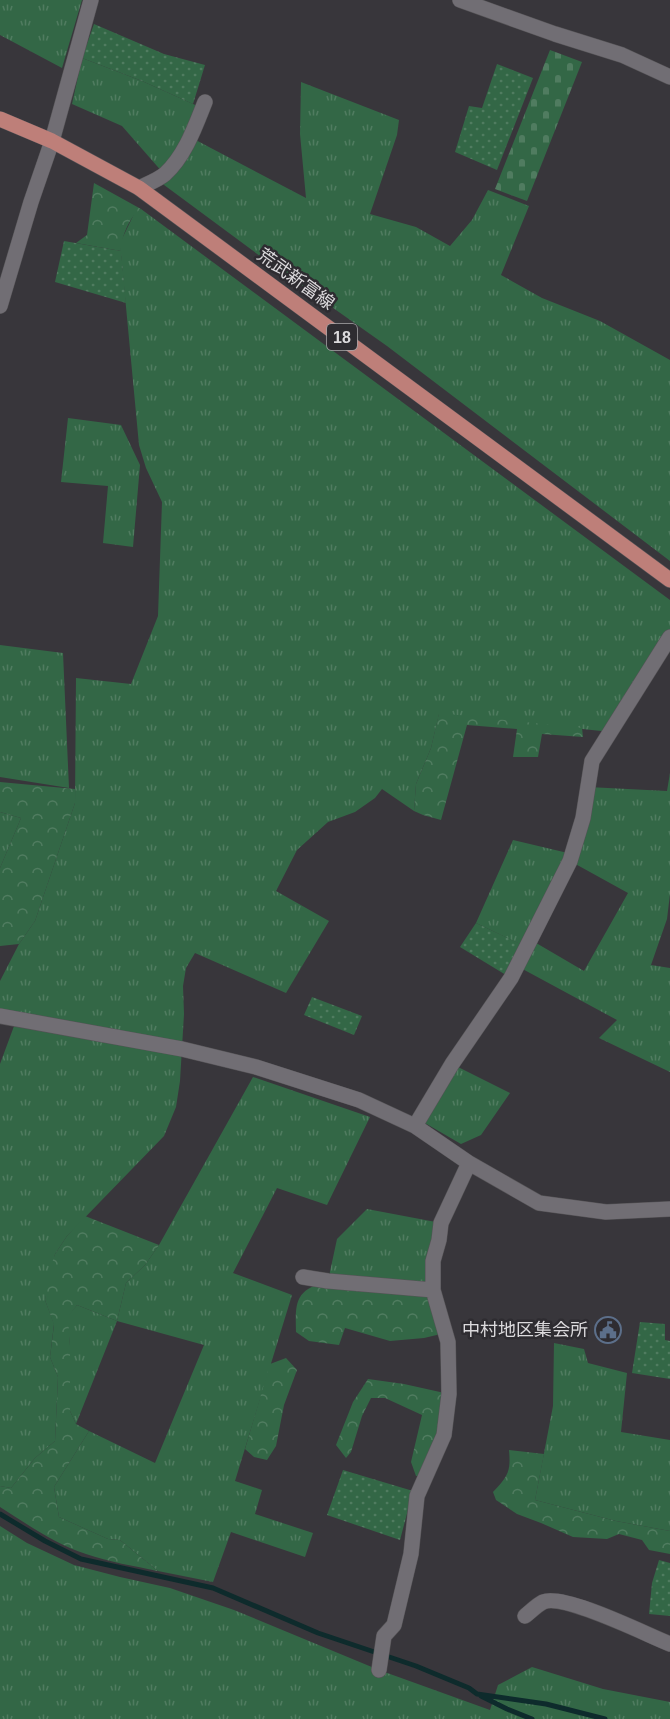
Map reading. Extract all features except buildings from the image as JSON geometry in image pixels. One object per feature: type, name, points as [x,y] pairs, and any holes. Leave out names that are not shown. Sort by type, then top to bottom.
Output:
[{"type":"main road","name":"荒武新富線","points":[[0,119],[52,141],[139,188],[670,580]]},
{"type":"street","points":[[0,306],[52,141],[91,0]]},
{"type":"street","points":[[460,0],[622,55],[670,77]]},
{"type":"street","points":[[139,188],[164,174],[180,155],[205,102]]},
{"type":"street","points":[[415,1126],[453,1064],[511,978],[570,861],[583,818],[592,761],[670,637]]},
{"type":"street","points":[[0,1016],[182,1049],[252,1066],[359,1100],[415,1126],[469,1163],[539,1203],[606,1212],[670,1209]]},
{"type":"street","points":[[379,1668],[384,1636],[394,1625],[411,1554],[417,1496],[444,1435],[449,1394],[448,1342],[433,1290],[433,1261],[441,1223],[469,1163]]},
{"type":"street","points":[[303,1277],[433,1290]]},
{"type":"street","points":[[525,1616],[543,1602],[556,1600],[573,1604],[670,1644]]},
{"type":"green space","points":[[0,0],[82,0],[62,68],[0,35]]},
{"type":"green space","points":[[94,24],[164,54],[205,65],[193,104],[82,58]]},
{"type":"green space","points":[[550,50],[582,62],[527,201],[495,189]]},
{"type":"green space","points":[[82,58],[142,81],[202,108],[190,137],[306,198],[300,134],[301,82],[399,120],[397,135],[370,214],[416,227],[450,246],[472,220],[488,190],[529,206],[501,275],[542,298],[600,321],[670,360],[670,561],[387,346],[156,179],[164,174],[122,126],[72,104]]},
{"type":"green space","points":[[497,64],[533,78],[497,170],[455,152],[469,106],[482,108]]},
{"type":"green space","points":[[94,183],[141,209],[126,228],[121,251],[76,243],[87,235]]},
{"type":"green space","points":[[141,209],[670,600],[670,637],[611,732],[439,714],[431,748],[416,784],[414,811],[382,789],[375,798],[355,812],[328,822],[297,850],[276,891],[329,921],[286,993],[195,953],[186,968],[183,986],[184,1014],[176,1107],[164,1136],[67,1236],[55,1254],[45,1300],[54,1324],[50,1357],[58,1377],[55,1441],[35,1458],[11,1488],[0,1486],[0,1064],[17,1018],[0,1016],[0,981],[19,944],[35,921],[75,803],[76,678],[131,684],[158,616],[162,502],[146,468],[139,445],[120,243],[135,212]]},
{"type":"green space","points":[[64,241],[121,251],[126,303],[55,282]]},
{"type":"green space","points":[[68,418],[121,425],[140,465],[133,547],[103,543],[108,486],[61,482]]},
{"type":"green space","points":[[0,645],[63,653],[69,788],[0,777]]},
{"type":"green space","points":[[439,713],[582,728],[583,737],[542,734],[538,757],[513,757],[517,729],[467,725],[441,820],[414,811],[416,784],[431,748]]},
{"type":"green space","points":[[670,773],[670,894],[667,919],[651,965],[670,968],[670,1072],[599,1038],[617,1020],[517,966],[526,947],[476,923],[513,840],[572,854],[588,787],[667,791]],"holes":[[[570,861],[628,893],[584,971],[531,940]]]},
{"type":"green space","points":[[0,782],[75,789],[75,803],[35,921],[19,944],[0,946],[0,868],[21,818],[0,812]]},
{"type":"green space","points":[[0,812],[21,818],[0,868]]},
{"type":"green space","points":[[476,923],[527,947],[511,978],[460,947]]},
{"type":"green space","points":[[312,997],[362,1016],[354,1035],[304,1015]]},
{"type":"green space","points":[[452,1064],[510,1093],[481,1135],[461,1144],[418,1119]]},
{"type":"green space","points":[[253,1077],[370,1117],[327,1205],[277,1188],[233,1273],[292,1295],[235,1481],[262,1490],[255,1514],[313,1533],[305,1557],[231,1532],[213,1582],[158,1571],[120,1540],[108,1539],[59,1517],[54,1487],[89,1431],[155,1463],[204,1345],[117,1321],[126,1283],[145,1265],[159,1245]]},
{"type":"green space","points":[[367,1209],[441,1223],[433,1290],[328,1281],[337,1239]]},
{"type":"green space","points":[[85,1216],[159,1245],[145,1265],[126,1283],[117,1321],[77,1305],[68,1317],[70,1411],[76,1424],[89,1431],[54,1487],[59,1517],[108,1539],[120,1540],[158,1571],[75,1550],[0,1507],[0,1486],[11,1488],[35,1458],[55,1441],[58,1377],[50,1357],[54,1325],[45,1300],[48,1275],[55,1254]]},
{"type":"green space","points":[[328,1281],[433,1290],[445,1333],[424,1338],[390,1341],[345,1328],[339,1345],[309,1341],[296,1332],[297,1304],[309,1288]]},
{"type":"green space","points":[[77,1305],[117,1321],[76,1424],[70,1411],[70,1346],[67,1317]]},
{"type":"green space","points":[[640,1322],[665,1324],[665,1340],[670,1341],[670,1379],[632,1373]]},
{"type":"green space","points":[[554,1343],[584,1349],[588,1363],[627,1373],[621,1432],[670,1440],[670,1531],[616,1521],[535,1500],[553,1406]]},
{"type":"green space","points":[[286,1358],[297,1370],[284,1405],[276,1446],[267,1460],[254,1457],[245,1449],[270,1364]]},
{"type":"green space","points":[[368,1379],[449,1394],[426,1476],[416,1476],[411,1462],[422,1415],[385,1398],[371,1398],[362,1416],[351,1452],[346,1458],[336,1445],[353,1402]]},
{"type":"green space","points":[[509,1450],[544,1454],[535,1500],[616,1521],[670,1531],[670,1554],[649,1550],[642,1540],[619,1534],[607,1539],[573,1537],[517,1514],[496,1500],[493,1492],[507,1473]]},
{"type":"green space","points":[[343,1470],[413,1491],[400,1540],[327,1515]]},
{"type":"green space","points":[[0,1526],[27,1543],[74,1565],[170,1588],[234,1610],[379,1670],[490,1710],[498,1685],[532,1667],[603,1689],[670,1702],[670,1719],[0,1719]]},
{"type":"green space","points":[[659,1560],[670,1563],[670,1616],[649,1614],[652,1583]]},
{"type":"waterway","points":[[0,1514],[81,1559],[213,1588],[318,1633],[416,1666],[469,1688],[477,1694],[546,1704],[605,1719]]},
{"type":"waterway","points":[[481,1696],[532,1719]]},
{"type":"place","name":"中村地区集会所","points":[[608,1330]]}]
